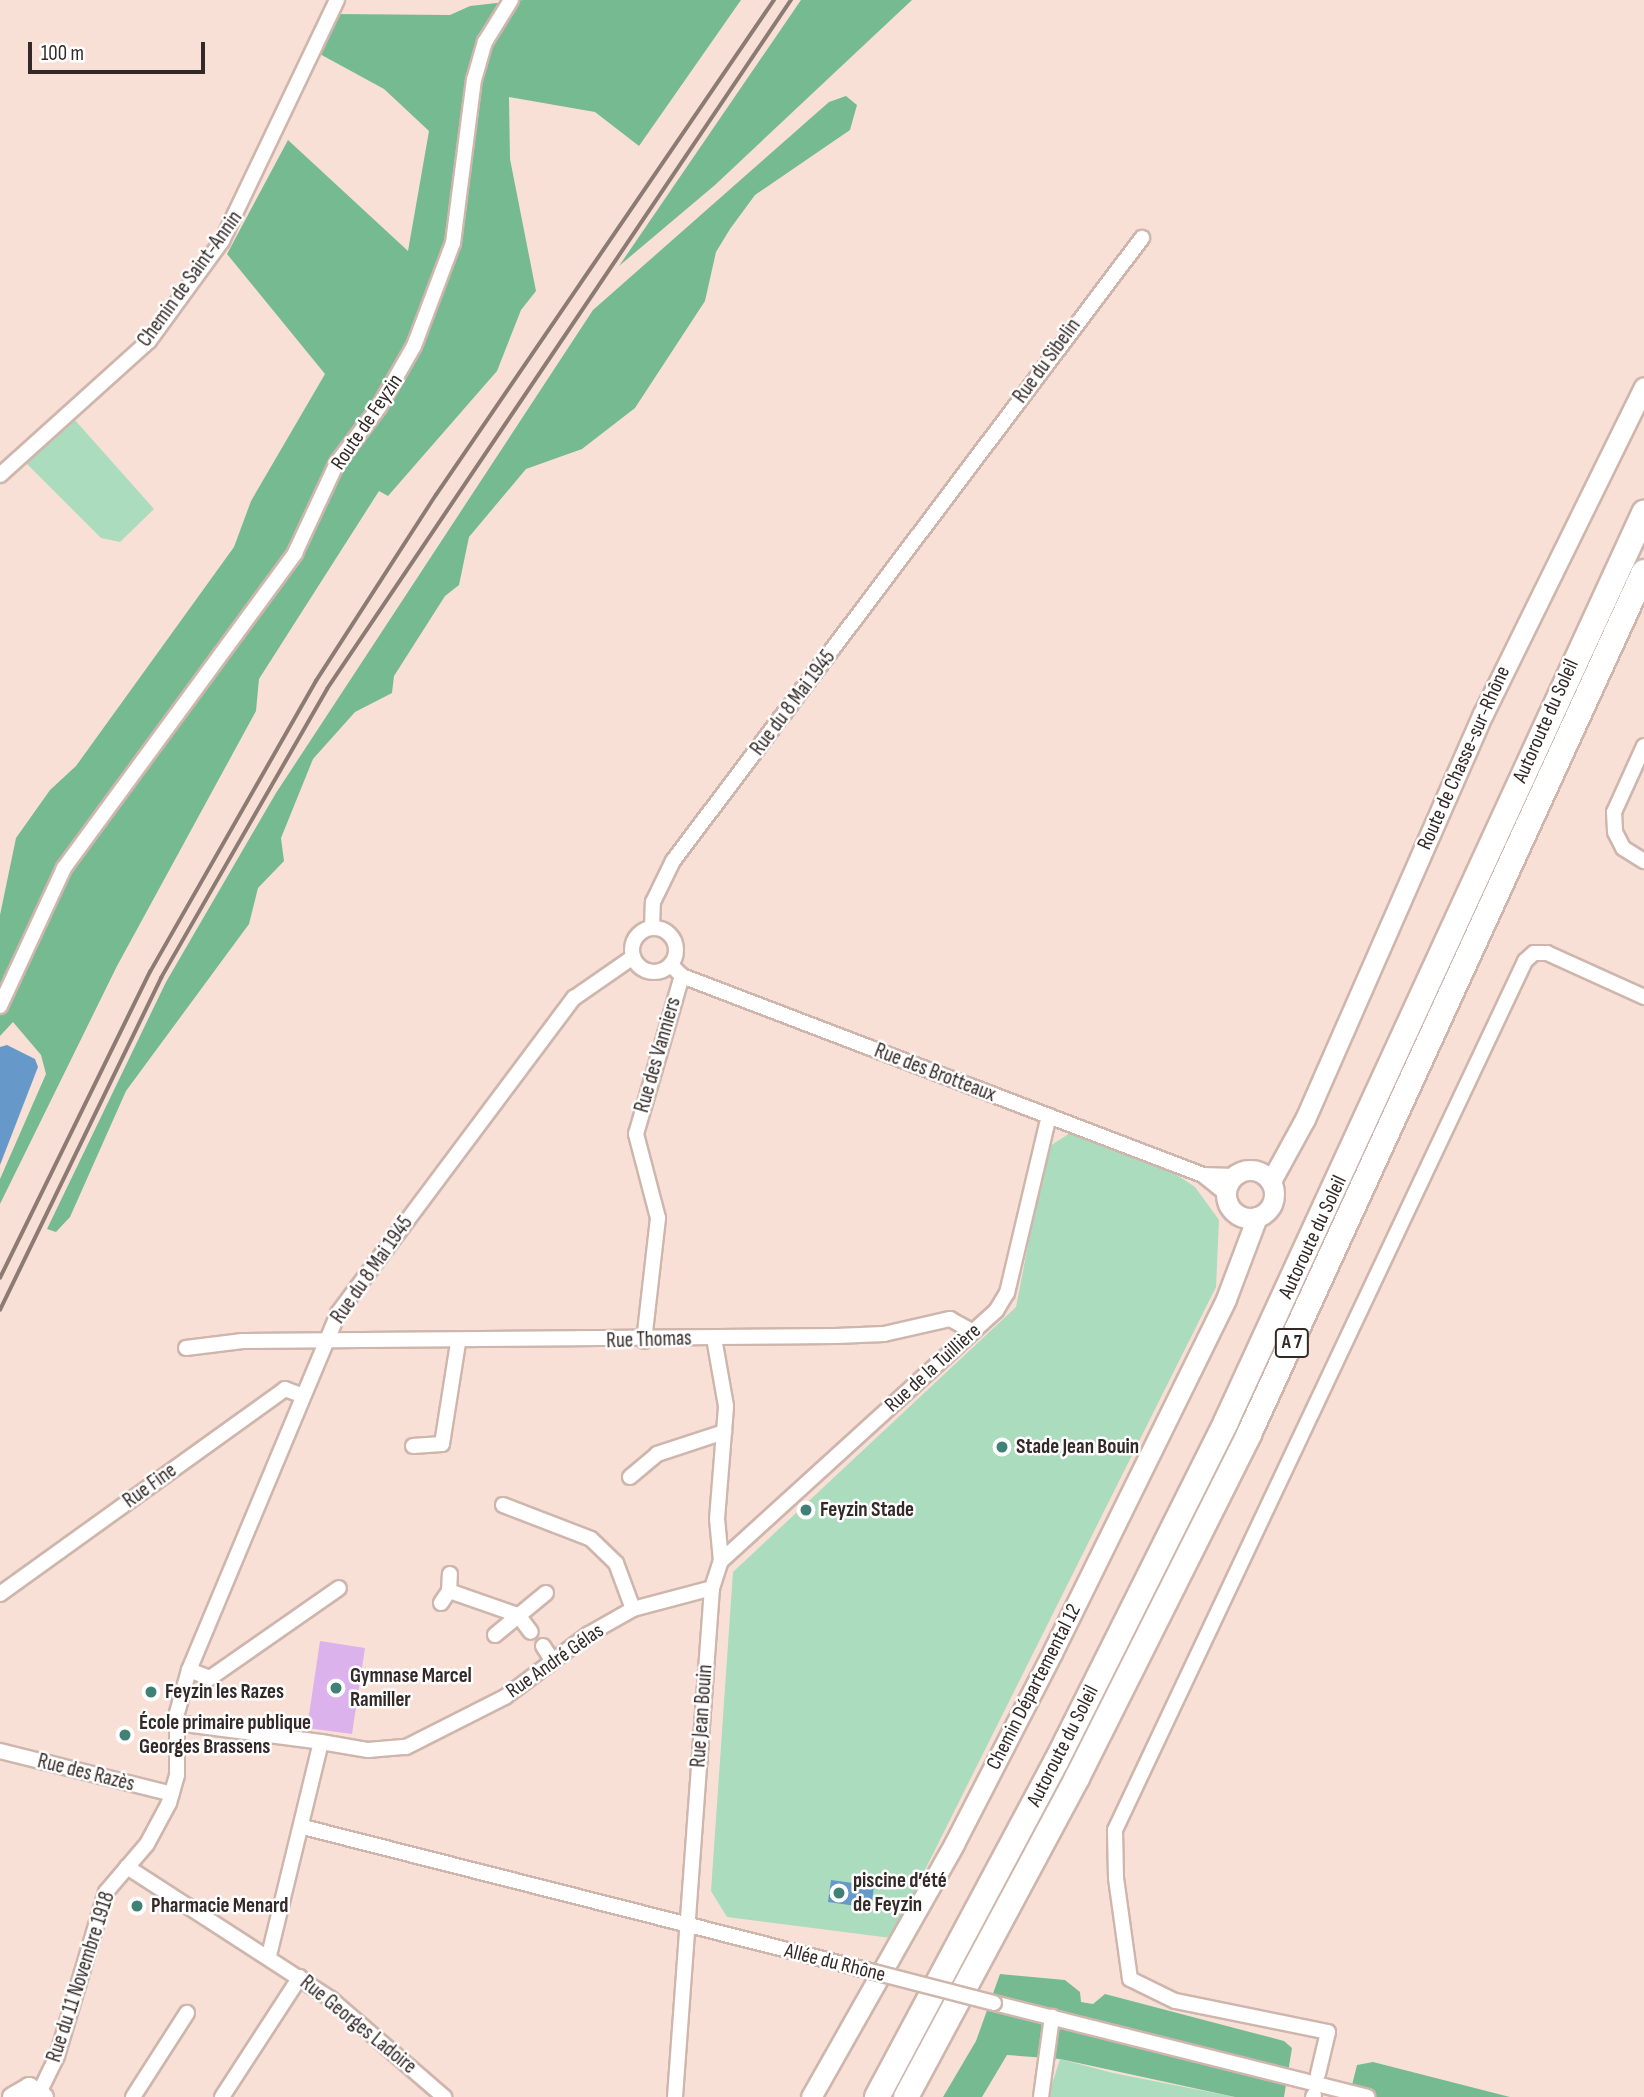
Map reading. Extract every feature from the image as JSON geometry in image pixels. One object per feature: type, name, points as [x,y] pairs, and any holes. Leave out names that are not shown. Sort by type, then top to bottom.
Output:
[{"type":"highway","name":"Autoroute du Soleil","points":[[877,2097],[1056,1762],[1226,1422],[1644,513]]},
{"type":"highway","name":"Autoroute du Soleil","points":[[906,2097],[1077,1777],[1249,1434],[1644,572]]},
{"type":"main road","name":"Route de Chasse-sur-Rhône","points":[[1263,1175],[1296,1135],[1483,714],[1644,387]]},
{"type":"main road","points":[[1257,1217],[1235,1213],[1229,1184],[1263,1175]]},
{"type":"main road","name":"Chemin Départemental 12","points":[[811,2097],[954,1844],[1237,1267],[1257,1217],[1273,1203],[1263,1175]]},
{"type":"main road","name":"Chemin Départemental 12","points":[[1235,1213],[1237,1267]]},
{"type":"street","name":"Chemin de Saint-Annin","points":[[0,475],[149,341],[222,241],[337,0]]},
{"type":"street","name":"Route de Feyzin","points":[[0,1006],[64,868],[295,553],[337,463],[379,407],[414,346],[453,243],[481,54],[511,0]]},
{"type":"street","name":"Rue du Sibelin","points":[[954,486],[1142,238]]},
{"type":"street","name":"Rue du 8 Mai 1945","points":[[652,928],[653,902],[674,861],[954,486]]},
{"type":"street","points":[[1644,747],[1614,812],[1615,832],[1623,848],[1644,861]]},
{"type":"street","points":[[652,928],[675,941],[676,970],[646,971],[633,957],[635,938],[652,928]]},
{"type":"street","points":[[1318,2074],[1328,2032],[1175,2001],[1130,1979],[1115,1878],[1115,1830],[1525,961],[1534,953],[1547,953],[1644,997]]},
{"type":"street","name":"Rue du 8 Mai 1945","points":[[172,1794],[177,1723],[189,1670],[255,1524],[322,1343],[338,1313],[574,998],[633,957]]},
{"type":"street","name":"Rue des Vanniers","points":[[644,1340],[658,1218],[639,1156],[639,1114],[676,970]]},
{"type":"street","name":"Rue des Brotteaux","points":[[676,970],[1229,1184]]},
{"type":"street","name":"Rue de la Tuillière","points":[[721,1561],[996,1311],[1007,1293],[1049,1116]]},
{"type":"street","name":"Rue Thomas","points":[[186,1348],[243,1341],[458,1343],[884,1334],[950,1319],[972,1331]]},
{"type":"street","name":"Rue Jean Bouin","points":[[675,2097],[712,1588],[721,1561],[717,1519],[726,1406],[714,1338]]},
{"type":"street","points":[[413,1446],[442,1444],[458,1343]]},
{"type":"street","name":"Rue Fine","points":[[0,1594],[285,1389],[303,1396]]},
{"type":"street","points":[[630,1477],[657,1454],[724,1432]]},
{"type":"street","points":[[503,1505],[590,1539],[616,1563],[634,1609]]},
{"type":"street","points":[[450,1574],[445,1597],[518,1615],[531,1632]]},
{"type":"street","points":[[189,1670],[210,1678],[339,1588]]},
{"type":"street","name":"Rue André Gélas","points":[[177,1723],[368,1750],[407,1748],[505,1697],[552,1660],[634,1609],[712,1588]]},
{"type":"street","points":[[495,1635],[547,1593]]},
{"type":"street","points":[[542,1646],[552,1660]]},
{"type":"street","points":[[270,1956],[303,1827],[321,1742]]},
{"type":"street","name":"Rue des Razès","points":[[0,1751],[172,1794]]},
{"type":"street","name":"Rue du 11 Novembre 1918","points":[[42,2094],[52,2071],[106,1892],[156,1832],[172,1794]]},
{"type":"street","name":"Allée du Rhône","points":[[303,1827],[687,1927],[1367,2097]]},
{"type":"street","name":"Rue Georges Ladoire","points":[[127,1867],[300,1977],[377,2034],[444,2097]]},
{"type":"street","points":[[222,2097],[300,1977]]},
{"type":"street","points":[[133,2097],[187,2013]]},
{"type":"street","points":[[1041,2097],[1052,2017]]},
{"type":"street","points":[[0,2089],[10,2097],[23,2087],[42,2094]]},
{"type":"green space","points":[[523,0],[741,0],[639,146],[595,112],[509,97],[510,159],[536,291],[521,310],[497,371],[388,496],[379,491],[259,679],[256,711],[117,966],[0,1204],[0,1179],[46,1074],[41,1055],[13,1022],[0,1036],[0,915],[16,838],[50,790],[76,766],[234,547],[251,501],[325,374],[227,254],[288,140],[408,251],[429,131],[384,89],[318,53],[336,14],[450,15],[470,6]]},
{"type":"green space","points":[[801,0],[912,0],[715,185],[619,266]]},
{"type":"green space","points":[[846,96],[857,105],[850,130],[755,195],[716,252],[705,301],[635,408],[582,449],[526,469],[469,537],[459,585],[445,596],[394,676],[392,693],[355,712],[313,759],[281,838],[284,861],[258,888],[249,924],[126,1091],[70,1217],[56,1232],[47,1229],[166,982],[276,793],[593,310],[829,102]]},
{"type":"green space","points":[[74,419],[154,509],[120,542],[101,538],[25,462]]},
{"type":"green space","name":"Stade Jean Bouin","points":[[1070,1133],[1174,1173],[1195,1187],[1219,1220],[1216,1287],[891,1938],[727,1917],[711,1891],[733,1572],[1016,1307],[1047,1148]]},
{"type":"green space","points":[[1000,1974],[1065,1980],[1080,1992],[1081,2002],[1093,2004],[1105,1994],[1284,2041],[1292,2048],[1284,2097],[1235,2097],[1060,2059],[1007,2055],[982,2097],[943,2097],[976,2041]]},
{"type":"green space","points":[[1060,2059],[1113,2073],[1235,2097],[1048,2097]]},
{"type":"green space","points":[[1373,2062],[1510,2097],[1349,2097],[1357,2065]]},
{"type":"water","points":[[7,1045],[35,1059],[38,1067],[0,1165],[0,1047]]},
{"type":"water","points":[[831,1880],[874,1886],[871,1908],[828,1902]]},
{"type":"building","name":"Gymnase Marcel Ramiller","points":[[320,1641],[365,1648],[352,1734],[307,1728]]},
{"type":"railway","points":[[0,1278],[150,972],[316,681],[436,495],[774,0]]},
{"type":"railway","points":[[0,1310],[161,978],[327,689],[791,0]]},
{"type":"place","name":"Stade Jean Bouin","points":[[1002,1447]]},
{"type":"place","name":"Feyzin Stade","points":[[806,1510]]},
{"type":"place","name":"Gymnase Marcel Ramiller","points":[[336,1688]]},
{"type":"place","name":"Feyzin les Razes","points":[[151,1692]]},
{"type":"place","name":"École primaire publique Georges Brassens","points":[[125,1735]]},
{"type":"place","name":"piscine d’été de Feyzin","points":[[839,1893]]},
{"type":"place","name":"Pharmacie Menard","points":[[137,1906]]}]
